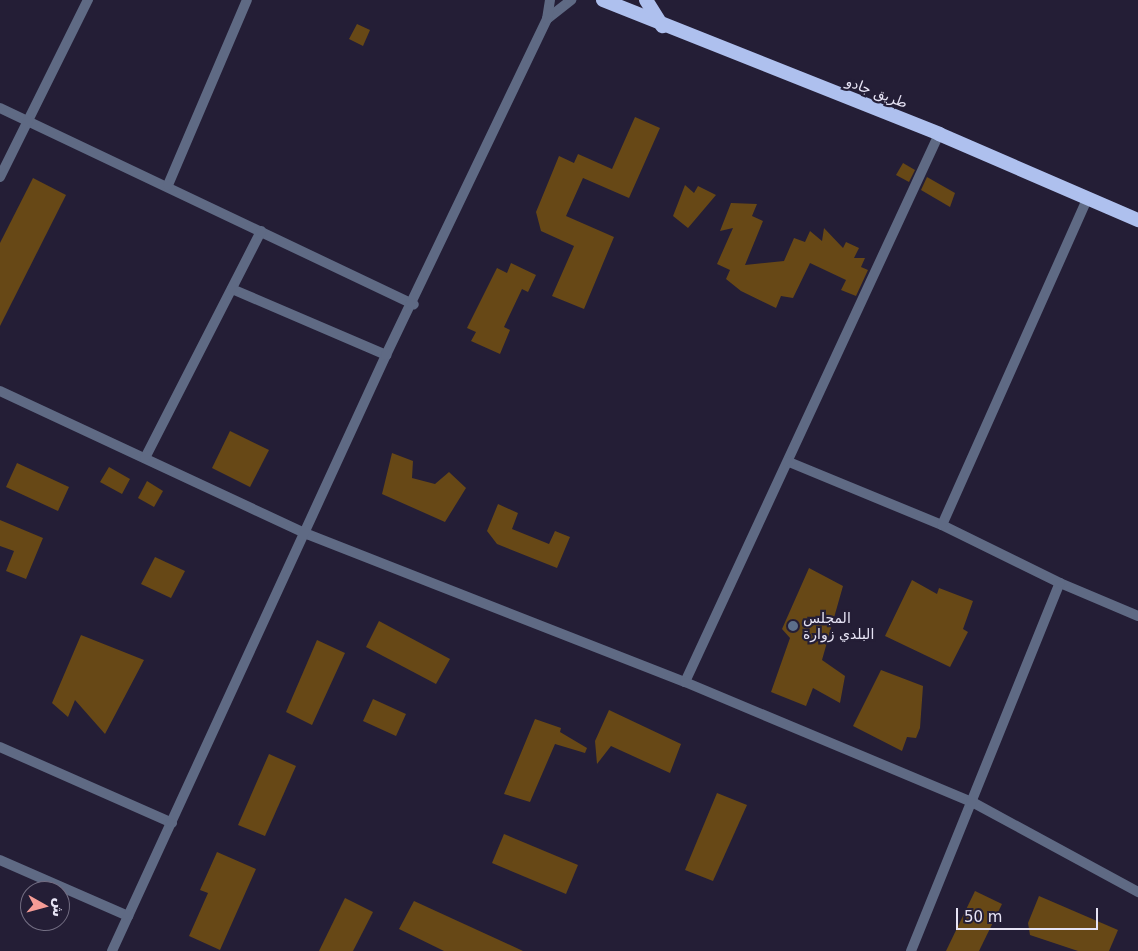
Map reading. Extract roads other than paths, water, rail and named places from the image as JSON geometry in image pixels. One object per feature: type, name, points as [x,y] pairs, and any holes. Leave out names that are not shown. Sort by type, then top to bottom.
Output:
[{"type":"highway","name":"طريق جادو","points":[[603,0],[662,26],[939,134],[1138,220]]},
{"type":"highway","points":[[646,0],[662,26]]},
{"type":"street","points":[[0,177],[88,0]]},
{"type":"street","points":[[168,185],[247,0]]},
{"type":"street","points":[[112,951],[307,534],[386,355],[414,305],[547,19],[550,0]]},
{"type":"street","points":[[547,19],[572,0]]},
{"type":"street","points":[[0,108],[168,185],[414,305]]},
{"type":"street","points":[[684,682],[789,462],[939,134]]},
{"type":"street","points":[[942,525],[1088,197]]},
{"type":"street","points":[[145,458],[261,231]]},
{"type":"street","points":[[232,289],[386,355]]},
{"type":"street","points":[[0,391],[307,534],[684,682],[974,803],[1138,892]]},
{"type":"street","points":[[789,462],[942,525],[1060,583],[1138,616]]},
{"type":"street","points":[[911,951],[974,803],[1060,583]]},
{"type":"street","points":[[0,747],[172,823]]},
{"type":"street","points":[[0,860],[128,916]]},
{"type":"place","name":"المجلس البلدي زوارة","points":[[793,626]]}]
